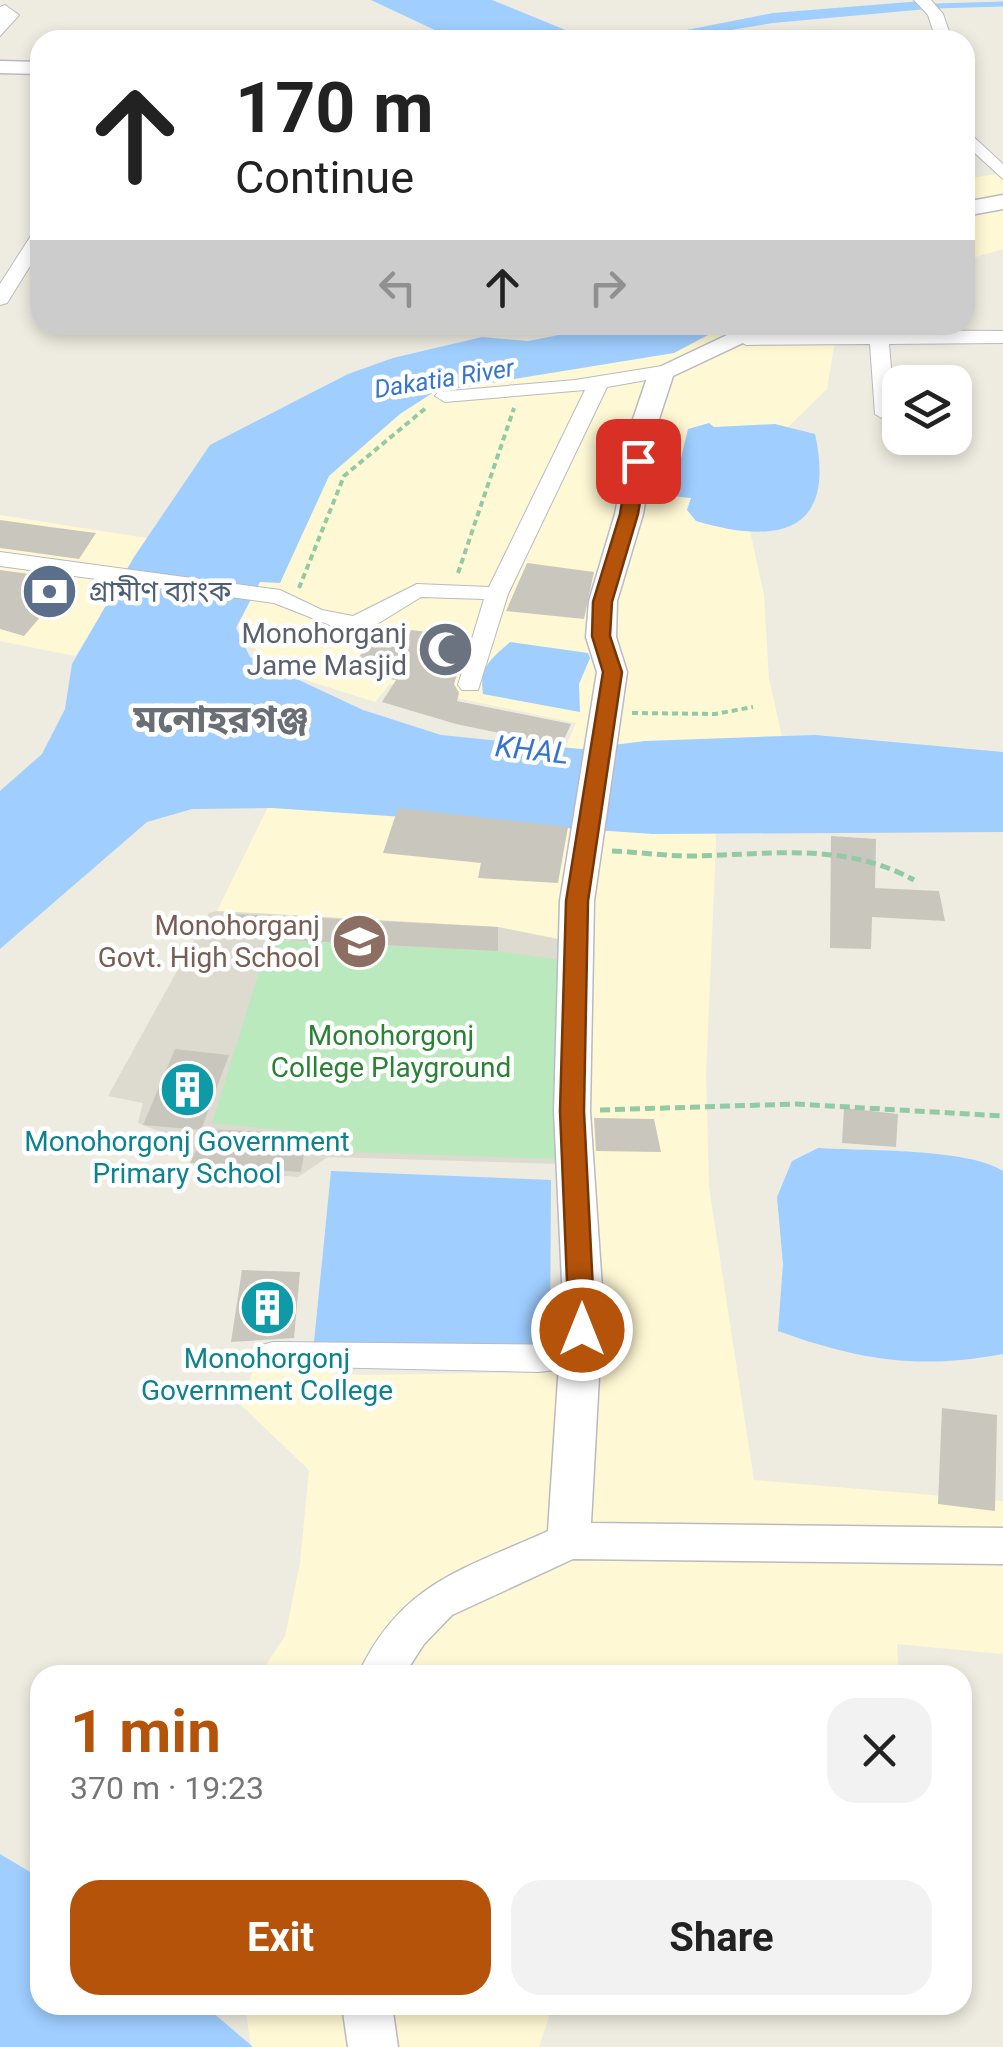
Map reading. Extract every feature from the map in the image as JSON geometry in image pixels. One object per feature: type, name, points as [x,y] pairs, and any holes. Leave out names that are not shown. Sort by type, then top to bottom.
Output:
[{"type":"street","points":[[922,0],[935,14],[941,30]]},
{"type":"street","points":[[0,31],[11,15],[5,10]]},
{"type":"street","points":[[0,67],[30,68]]},
{"type":"street","points":[[975,145],[1003,174]]},
{"type":"street","points":[[975,207],[1003,202]]},
{"type":"street","points":[[0,299],[30,251]]},
{"type":"street","points":[[445,396],[518,391],[662,372],[753,335]]},
{"type":"street","points":[[879,336],[882,375]]},
{"type":"street","points":[[746,339],[1003,337]]},
{"type":"street","points":[[568,1541],[583,1303],[572,1111],[577,901],[612,672],[601,636],[603,602],[629,514],[646,419],[662,372]]},
{"type":"street","points":[[470,685],[497,594],[599,382]]},
{"type":"street","points":[[0,559],[286,601],[327,619],[368,621],[419,590],[497,594]]},
{"type":"street","points":[[273,1354],[538,1360],[581,1357]]},
{"type":"street","points":[[386,1665],[408,1631],[438,1602],[568,1541],[1003,1546]]},
{"type":"street","points":[[368,2015],[373,2047]]},
{"type":"path","points":[[453,590],[495,474],[518,391]]},
{"type":"path","points":[[286,601],[344,476],[400,425],[445,396]]},
{"type":"path","points":[[604,714],[715,714],[753,707]]},
{"type":"path","points":[[586,844],[691,857],[821,854],[877,860],[914,880]]},
{"type":"path","points":[[572,1111],[796,1104],[1003,1116]]},
{"type":"shaded area","points":[[1003,173],[1003,249],[975,257],[975,177]]},
{"type":"shaded area","points":[[673,335],[839,335],[835,340],[827,389],[786,429],[750,531],[764,595],[769,679],[782,736],[711,739],[716,843],[706,1074],[709,1187],[754,1480],[1003,1501],[1003,1654],[897,1644],[898,1665],[266,1665],[285,1636],[300,1563],[309,1470],[241,1405],[255,1364],[359,1375],[563,1372],[563,940],[498,927],[217,911],[269,805],[485,822],[556,833],[565,748],[576,723],[390,684],[375,702],[306,680],[263,659],[234,620],[109,603],[75,656],[0,641],[0,515],[286,560],[324,476],[428,391]]},
{"type":"shaded area","name":"Monohorgonj College Playground","points":[[209,913],[498,927],[563,940],[562,1164],[328,1157],[298,1177],[194,1169],[191,1148],[185,1142],[138,1123],[143,1103],[108,1096]]},
{"type":"shaded area","points":[[246,2015],[550,2015],[539,2047],[251,2047]]},
{"type":"green space","name":"Monohorgonj College Playground","points":[[269,940],[498,951],[562,960],[557,1159],[351,1152],[313,1133],[212,1123]]},
{"type":"water","points":[[371,0],[492,0],[566,30],[435,30]]},
{"type":"water","points":[[559,335],[708,335],[674,353],[434,392],[400,414],[329,476],[280,583],[260,582],[236,628],[250,657],[363,710],[441,735],[581,749],[645,741],[815,735],[1003,752],[1003,832],[653,834],[272,808],[192,809],[147,822],[0,949],[0,791],[42,754],[65,709],[72,664],[134,557],[210,445],[348,374],[393,358],[482,337],[528,341]]},
{"type":"water","points":[[709,423],[714,427],[775,424],[815,434],[820,467],[817,493],[808,512],[794,524],[752,532],[696,521],[687,510],[691,498],[672,496],[688,429]]},
{"type":"water","points":[[510,642],[588,653],[590,658],[579,684],[580,712],[483,694],[485,670]]},
{"type":"water","points":[[818,1148],[941,1154],[1003,1171],[1003,1354],[943,1361],[889,1359],[835,1349],[778,1331],[783,1264],[777,1197],[792,1161]]},
{"type":"water","points":[[331,1171],[551,1180],[550,1342],[488,1348],[314,1342]]},
{"type":"water","points":[[0,1854],[30,1872],[30,2015],[216,2015],[253,2047],[0,2047]]},
{"type":"building","points":[[0,520],[96,533],[79,559],[0,548]]},
{"type":"building","points":[[527,563],[594,572],[584,619],[506,611]]},
{"type":"building","points":[[0,570],[66,579],[62,586],[66,587],[24,636],[0,629]]},
{"type":"building","points":[[411,630],[469,637],[454,684],[459,693],[457,701],[571,724],[561,746],[456,724],[382,702],[396,680],[390,679],[397,663],[356,661],[372,639],[405,645]]},
{"type":"building","points":[[398,808],[568,827],[558,883],[478,878],[481,863],[383,853]]},
{"type":"building","points":[[831,836],[876,839],[875,888],[939,891],[945,921],[872,917],[871,949],[830,948]]},
{"type":"building","points":[[237,914],[498,927],[498,951],[229,937]]},
{"type":"building","name":"Monohorgonj Government Primary School","points":[[175,1049],[229,1055],[201,1130],[143,1125]]},
{"type":"building","points":[[844,1108],[898,1114],[896,1147],[842,1143]]},
{"type":"building","points":[[594,1118],[654,1119],[661,1152],[596,1151]]},
{"type":"building","points":[[207,1129],[307,1134],[301,1172],[190,1163]]},
{"type":"building","name":"Monohorgonj Government College","points":[[242,1270],[300,1272],[294,1338],[231,1342]]},
{"type":"building","points":[[942,1408],[997,1415],[995,1511],[938,1504]]},
{"type":"waterway","points":[[935,6],[1003,4]]},
{"type":"waterway","points":[[703,30],[773,18],[922,6]]},
{"type":"place","name":"গ্রামীণ ব্যাংক","points":[[50,591]]},
{"type":"place","name":"Monohorganj Jame Masjid","points":[[446,649]]},
{"type":"place","name":"Monohorganj Govt. High School","points":[[359,941]]},
{"type":"place","name":"Monohorgonj Government Primary School","points":[[187,1090]]},
{"type":"place","name":"Monohorgonj Government College","points":[[267,1307]]},
{"type":"district","name":"মনোহরগঞ্জ","points":[[221,719]]},
{"type":"route","points":[[582,1330],[572,1111],[577,901],[612,672],[601,636],[603,602],[629,514],[638,461]]},
{"type":"water label","name":"Dakatia River","points":[[444,378]]},
{"type":"water label","name":"KHAL","points":[[532,750]]}]
